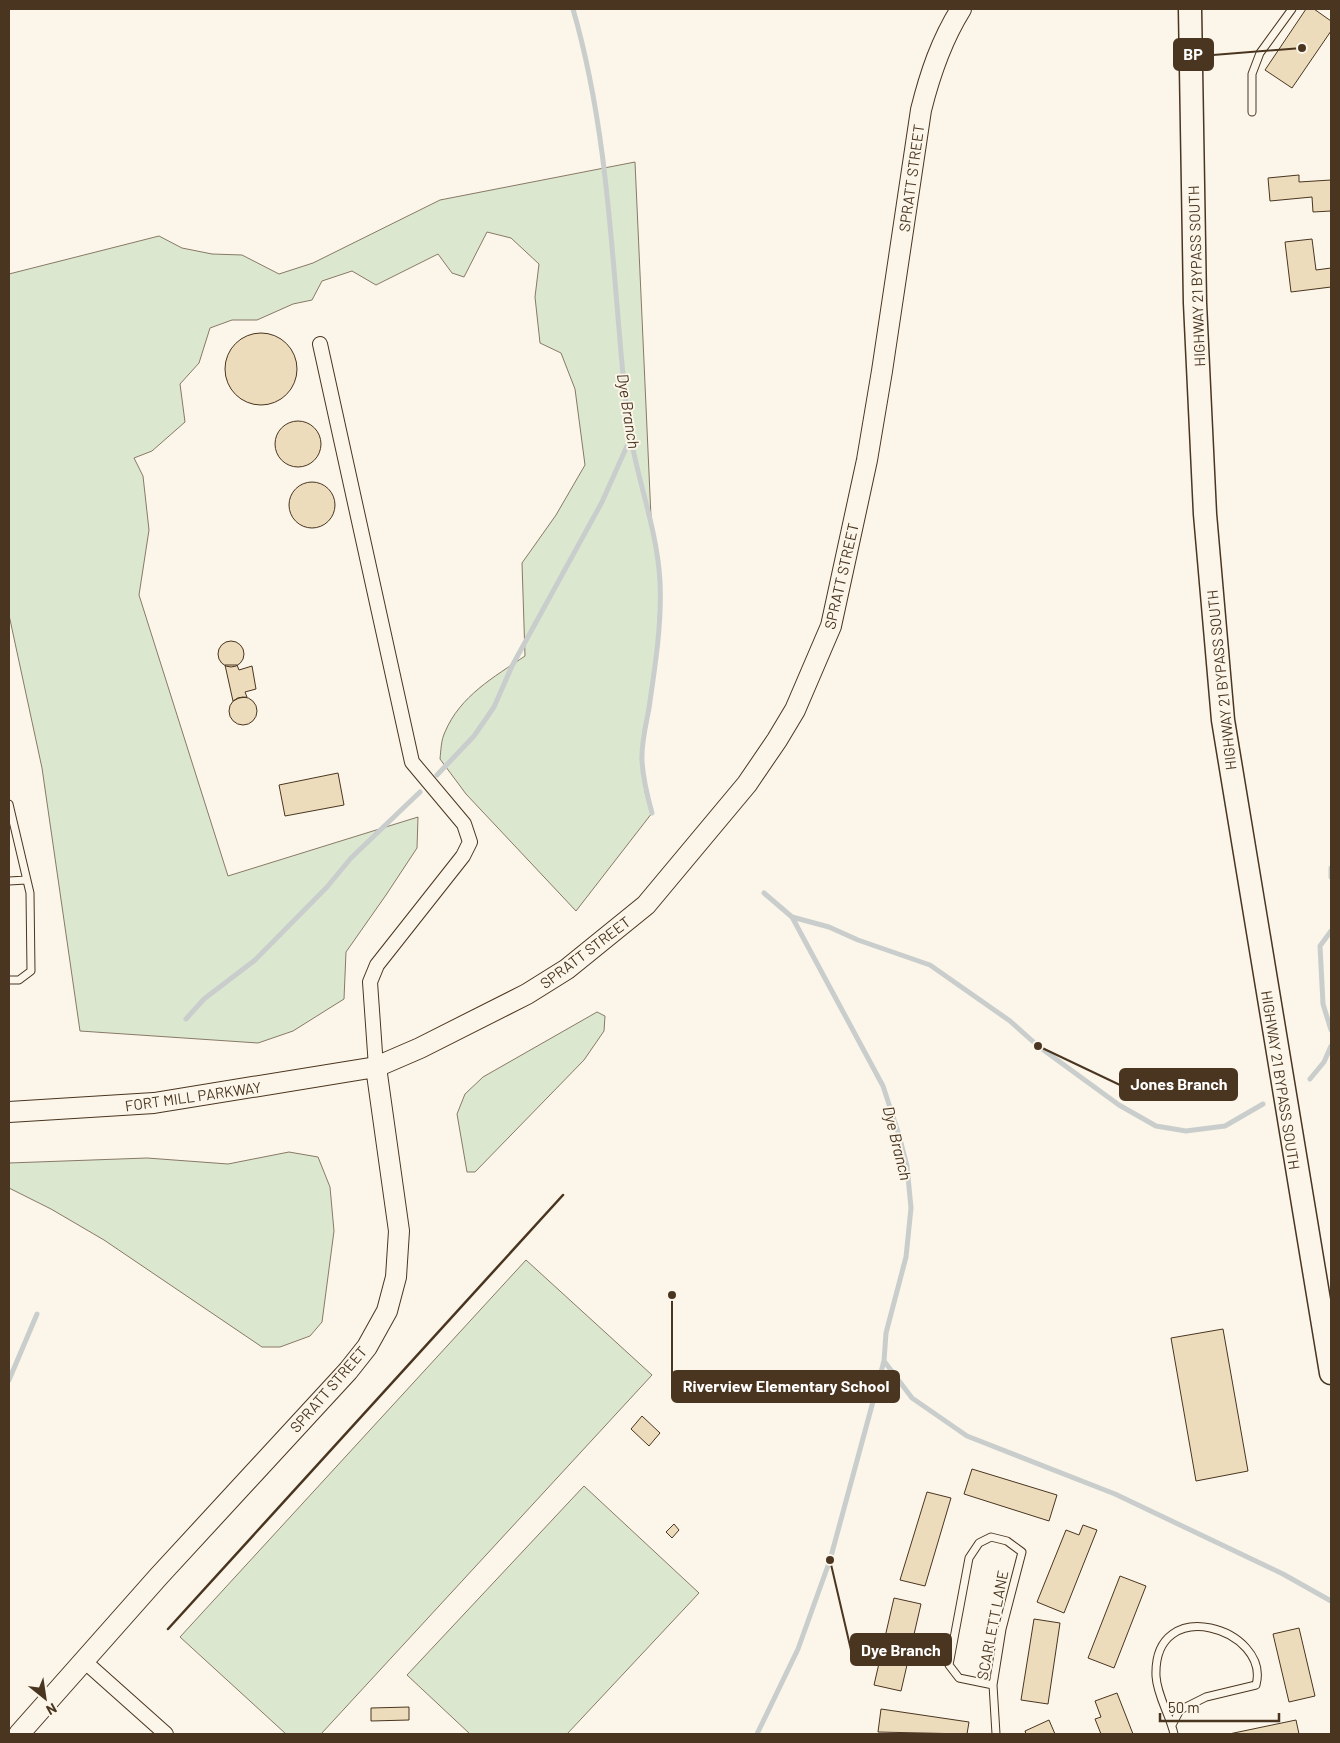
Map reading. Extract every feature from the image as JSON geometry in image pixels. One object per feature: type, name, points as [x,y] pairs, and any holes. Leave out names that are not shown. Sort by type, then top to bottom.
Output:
[{"type":"main road","name":"SPRATT STREET","points":[[19,1734],[348,1370],[367,1347],[387,1311],[396,1277],[398,1231],[376,1067],[420,1048],[526,994],[567,970],[606,940],[646,905],[684,861],[747,784],[795,710],[831,626],[882,370],[921,110],[936,58],[961,9]]},
{"type":"main road","name":"HIGHWAY 21 BYPASS SOUTH","points":[[1190,9],[1195,303],[1203,485],[1223,720],[1331,1372]]},
{"type":"main road","name":"FORT MILL PARKWAY","points":[[9,1112],[154,1103],[376,1067]]},
{"type":"street","points":[[320,344],[412,762],[464,824],[470,842],[463,856],[376,965],[370,982],[376,1067]]},
{"type":"street","points":[[84,1660],[166,1734]]},
{"type":"lane","points":[[1252,112],[1252,74],[1260,53],[1292,9]]},
{"type":"lane","points":[[9,804],[30,893],[31,971],[19,980],[9,980]]},
{"type":"lane","points":[[9,881],[26,880]]},
{"type":"lane","name":"SCARLETT LANE","points":[[993,1685],[959,1678],[949,1665],[969,1558],[979,1543],[990,1537],[1007,1541],[1022,1552],[1002,1629],[993,1685],[996,1734]]},
{"type":"lane","points":[[1172,1725],[1180,1710],[1206,1697],[1256,1685],[1258,1678],[1256,1666],[1248,1650],[1234,1637],[1212,1628],[1186,1626],[1177,1630],[1167,1639],[1159,1655],[1156,1676],[1174,1734]]},
{"type":"green space","points":[[635,162],[651,517],[660,582],[657,644],[641,759],[645,792],[652,813],[576,911],[466,794],[440,759],[444,735],[451,719],[459,708],[479,688],[525,656],[522,563],[556,515],[585,465],[575,389],[561,353],[540,343],[535,297],[539,264],[511,238],[487,232],[464,277],[452,273],[438,254],[376,285],[352,271],[322,281],[312,300],[293,304],[257,320],[232,320],[210,328],[199,363],[180,384],[185,422],[152,451],[134,458],[143,476],[149,530],[139,595],[228,876],[418,817],[417,848],[346,952],[344,999],[293,1031],[258,1043],[80,1031],[42,768],[9,615],[9,274],[159,236],[182,248],[212,254],[242,255],[279,274],[313,263],[440,200]]},
{"type":"green space","points":[[597,1012],[605,1016],[604,1031],[584,1060],[475,1172],[467,1172],[457,1114],[465,1094],[483,1077]]},
{"type":"green space","points":[[289,1152],[318,1157],[330,1187],[334,1231],[322,1322],[310,1336],[280,1347],[262,1347],[104,1240],[51,1209],[9,1188],[9,1163],[147,1158],[228,1164]]},
{"type":"green space","points":[[526,1260],[652,1375],[321,1734],[286,1734],[180,1637]]},
{"type":"green space","points":[[584,1486],[699,1593],[567,1734],[470,1734],[407,1675]]},
{"type":"building","points":[[1306,9],[1314,9],[1331,21],[1331,31],[1292,88],[1265,70]]},
{"type":"building","points":[[1299,175],[1299,182],[1331,180],[1331,211],[1313,212],[1312,197],[1270,201],[1268,178]]},
{"type":"building","points":[[1312,239],[1316,270],[1331,268],[1331,287],[1291,292],[1285,242]]},
{"type":"building","points":[[261,333],[281,339],[291,349],[297,369],[291,389],[281,399],[261,405],[241,399],[231,389],[225,369],[231,349],[241,339]]},
{"type":"building","points":[[294,421],[302,421],[311,425],[317,431],[321,444],[317,457],[311,463],[302,467],[294,467],[285,463],[279,457],[275,448],[275,440],[279,431],[285,425]]},
{"type":"building","points":[[312,482],[325,486],[331,492],[335,505],[331,518],[325,524],[312,528],[299,524],[293,518],[289,505],[293,492],[299,486]]},
{"type":"building","points":[[231,641],[240,645],[244,654],[240,663],[231,667],[222,663],[218,654],[222,645]]},
{"type":"building","points":[[225,665],[237,665],[239,670],[252,666],[256,689],[245,692],[247,697],[233,701]]},
{"type":"building","points":[[243,697],[253,701],[257,711],[253,721],[243,725],[233,721],[229,711],[233,701]]},
{"type":"building","points":[[338,773],[344,805],[285,816],[279,785]]},
{"type":"building","points":[[1223,1329],[1248,1471],[1196,1481],[1171,1338]]},
{"type":"building","points":[[642,1416],[660,1433],[649,1446],[631,1429]]},
{"type":"building","points":[[972,1469],[1057,1495],[1049,1521],[964,1494]]},
{"type":"building","points":[[927,1492],[951,1498],[925,1586],[900,1580]]},
{"type":"building","points":[[674,1524],[679,1530],[672,1538],[666,1532]]},
{"type":"building","points":[[1083,1525],[1097,1530],[1064,1613],[1037,1602],[1066,1530],[1079,1535]]},
{"type":"building","points":[[1120,1576],[1146,1586],[1114,1668],[1088,1658]]},
{"type":"building","points":[[894,1598],[921,1604],[901,1691],[874,1685]]},
{"type":"building","points":[[1034,1619],[1060,1623],[1048,1704],[1021,1700]]},
{"type":"building","points":[[1299,1628],[1315,1696],[1289,1702],[1273,1634]]},
{"type":"building","points":[[1117,1693],[1133,1734],[1101,1734],[1095,1719],[1101,1717],[1095,1701]]},
{"type":"building","points":[[409,1707],[409,1720],[371,1721],[371,1708]]},
{"type":"building","points":[[881,1709],[969,1722],[967,1734],[878,1732]]},
{"type":"building","points":[[1049,1720],[1055,1734],[1026,1734],[1025,1731]]},
{"type":"building","points":[[1296,1720],[1299,1734],[1229,1734]]},
{"type":"waterway","name":"Dye Branch","points":[[573,9],[586,58],[603,159],[630,435],[658,560],[660,582],[659,629],[642,755],[644,781],[652,813]]},
{"type":"waterway","points":[[437,775],[474,736],[494,707],[512,666],[602,502],[631,437]]},
{"type":"waterway","points":[[186,1019],[204,999],[255,960],[327,887],[351,858],[420,792]]},
{"type":"waterway","points":[[1331,868],[1331,877]]},
{"type":"waterway","name":"Dye Branch","points":[[757,1734],[798,1649],[830,1560],[884,1361],[886,1333],[906,1257],[911,1208],[907,1166],[883,1086],[792,917],[764,893]]},
{"type":"waterway","points":[[792,917],[829,927],[858,940],[930,965],[1010,1021],[1038,1046],[1119,1105],[1156,1126],[1186,1131],[1225,1126],[1263,1104]]},
{"type":"waterway","points":[[1331,931],[1320,946],[1323,1004],[1331,1030]]},
{"type":"waterway","points":[[1310,1079],[1324,1062],[1331,1046]]},
{"type":"waterway","points":[[9,1380],[37,1314]]},
{"type":"waterway","points":[[884,1361],[912,1398],[967,1436],[1115,1494],[1283,1574],[1331,1601]]},
{"type":"wall","points":[[168,1629],[563,1195]]},
{"type":"place","name":"BP","points":[[1302,48]]},
{"type":"place","name":"Jones Branch","points":[[1038,1046]]},
{"type":"place","name":"Riverview Elementary School","points":[[672,1295]]},
{"type":"place","name":"Dye Branch","points":[[830,1560]]}]
